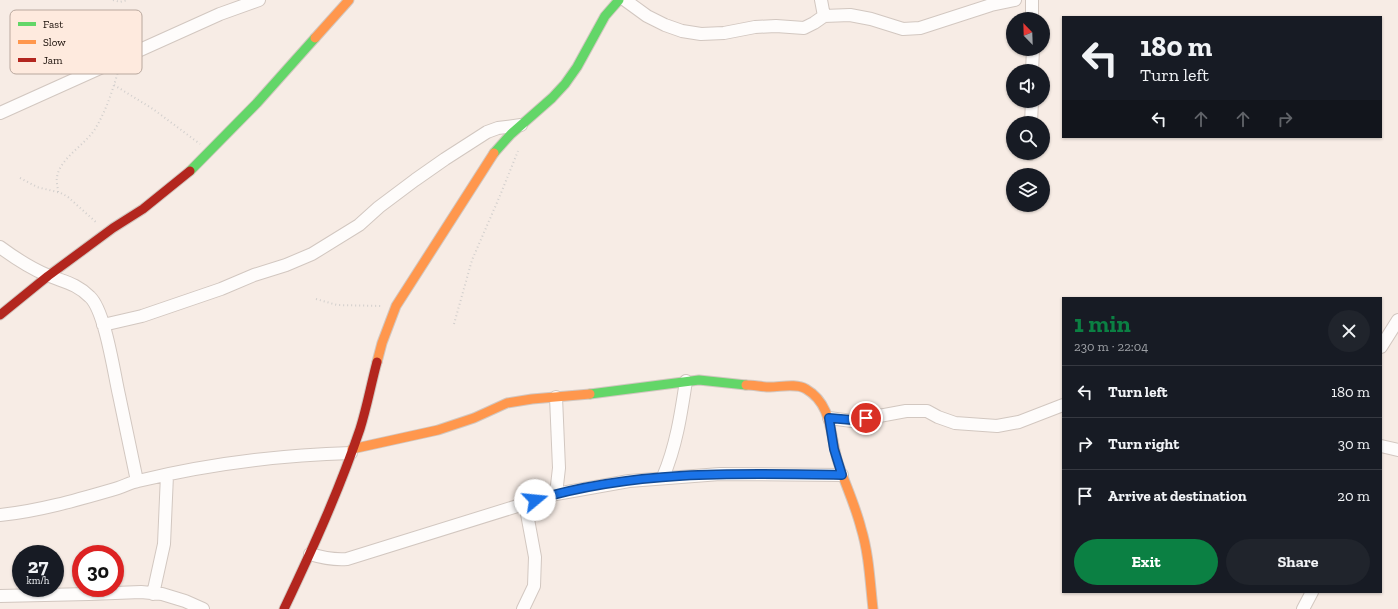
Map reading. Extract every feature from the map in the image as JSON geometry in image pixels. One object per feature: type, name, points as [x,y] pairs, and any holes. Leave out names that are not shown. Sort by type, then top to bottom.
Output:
[{"type":"street","points":[[142,49],[220,14],[259,0]]},
{"type":"street","points":[[0,315],[48,276],[148,204],[194,168],[257,104],[350,0]]},
{"type":"street","points":[[284,609],[339,487],[360,428],[382,343],[396,306],[487,164],[511,134],[552,98],[565,84],[577,66],[605,16],[619,0]]},
{"type":"street","points":[[625,0],[647,16],[665,25],[682,31],[701,34],[754,27],[776,26],[804,28],[824,16],[850,15],[871,19],[903,29],[920,28],[990,5],[1015,0]]},
{"type":"street","points":[[821,0],[824,16]]},
{"type":"street","points":[[1032,0],[1032,12]]},
{"type":"street","points":[[0,113],[87,74]]},
{"type":"street","points":[[103,325],[142,316],[221,289],[254,275],[286,265],[312,254],[359,225],[379,207],[415,180],[487,132],[498,128],[521,125]]},
{"type":"street","points":[[0,247],[27,265],[48,276],[70,283],[91,298],[96,305],[113,364],[137,481]]},
{"type":"street","points":[[1382,345],[1398,320]]},
{"type":"street","points":[[0,515],[48,507],[137,481],[166,475],[276,458],[352,451],[438,430],[474,418],[515,401],[616,391],[644,386],[699,380],[771,387],[791,386],[805,388],[816,396],[829,418],[834,449],[842,475],[855,506],[862,530],[869,567],[873,609]]},
{"type":"street","points":[[663,477],[671,458],[677,435],[686,381]]},
{"type":"street","points":[[556,397],[559,468],[556,494]]},
{"type":"street","points":[[829,418],[852,420],[906,411],[927,411],[955,423],[997,426],[1019,422],[1062,405]]},
{"type":"street","points":[[1382,446],[1398,450]]},
{"type":"street","points":[[310,554],[335,560],[347,559],[556,494],[629,480],[720,474],[842,475]]},
{"type":"street","points":[[153,594],[164,544],[166,475]]},
{"type":"street","points":[[523,609],[534,586],[535,557],[525,503]]},
{"type":"street","points":[[0,596],[141,592],[162,594],[185,601],[203,609]]},
{"type":"street","points":[[1303,609],[1311,593]]},
{"type":"path","points":[[113,0],[120,2],[128,0]]},
{"type":"path","points":[[58,192],[58,172],[94,131],[108,104],[118,74]]},
{"type":"path","points":[[114,85],[153,109],[210,152]]},
{"type":"path","points":[[454,324],[472,260],[518,151]]},
{"type":"path","points":[[20,178],[37,187],[58,192],[68,197],[96,223],[114,228]]},
{"type":"path","points":[[316,299],[337,305],[396,306]]},
{"type":"traffic: fast","points":[[494,153],[511,134],[552,98],[565,84],[577,67],[605,16],[619,0]]},
{"type":"traffic: fast","points":[[190,171],[257,103],[315,38]]},
{"type":"traffic: fast","points":[[590,394],[699,380],[746,385]]},
{"type":"traffic: slow","points":[[315,38],[349,0]]},
{"type":"traffic: slow","points":[[377,362],[382,343],[396,306],[494,153]]},
{"type":"traffic: slow","points":[[746,385],[770,387],[798,386],[815,395],[821,403],[829,420],[837,459],[856,510],[864,538],[873,609]]},
{"type":"traffic: slow","points":[[352,449],[438,430],[474,418],[507,403],[532,399],[590,394]]},
{"type":"traffic: jam","points":[[0,315],[48,276],[113,228],[143,209],[190,171]]},
{"type":"traffic: jam","points":[[284,609],[325,520],[352,452],[362,421],[377,362]]},
{"type":"route","points":[[535,500],[556,494],[629,480],[663,477],[720,474],[842,475],[834,449],[829,418],[852,420],[866,418]]}]
